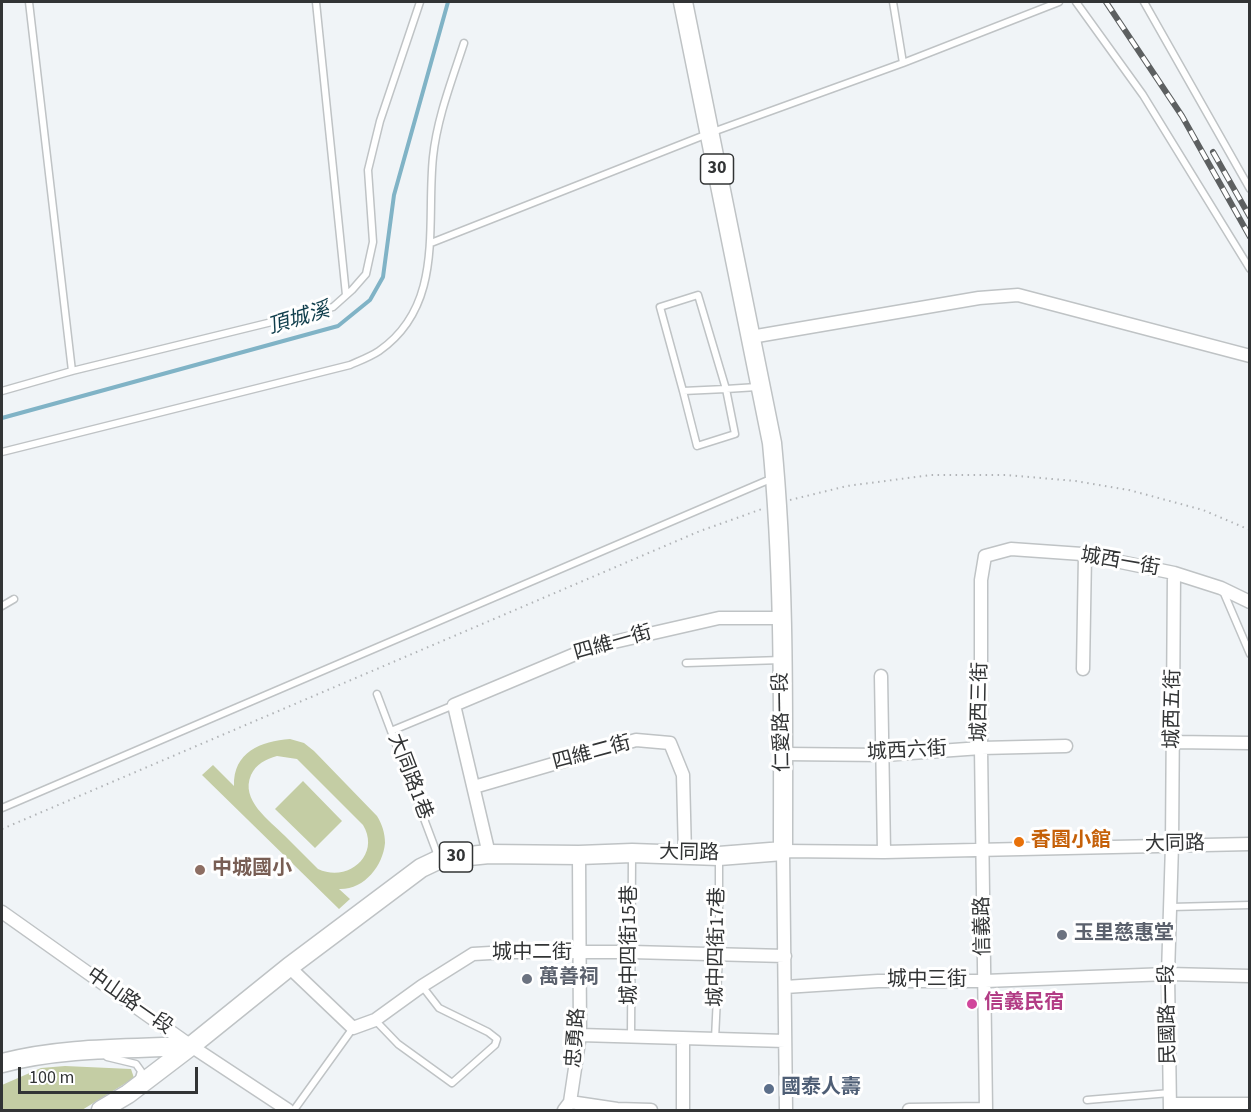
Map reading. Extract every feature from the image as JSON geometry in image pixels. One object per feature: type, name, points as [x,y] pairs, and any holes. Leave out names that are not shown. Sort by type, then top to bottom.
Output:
[{"type":"main road","name":"30","points":[[683,2],[751,337]]},
{"type":"main road","name":"仁愛路一段","points":[[751,337],[772,443],[777,503],[784,754],[783,851]]},
{"type":"main road","name":"大同路","points":[[191,1046],[289,967],[421,868],[440,859],[489,854],[632,853],[719,856],[783,851]]},
{"type":"main road","name":"30","points":[[100,1110],[128,1094],[191,1046]]},
{"type":"main road","points":[[2,1063],[31,1055],[191,1046]]},
{"type":"street","points":[[751,337],[979,298],[1018,295],[1250,356]]},
{"type":"street","name":"城西一街","points":[[985,556],[1011,549],[1085,555],[1174,573],[1221,588],[1250,602]]},
{"type":"street","points":[[1083,669],[1085,555]]},
{"type":"street","name":"城西三街","points":[[982,849],[981,580],[985,556]]},
{"type":"street","name":"城西五街","points":[[1172,844],[1174,573]]},
{"type":"street","name":"四維一街","points":[[454,705],[592,647],[719,618],[780,618]]},
{"type":"street","points":[[881,676],[884,852]]},
{"type":"street","points":[[454,705],[489,854]]},
{"type":"street","name":"四維二街","points":[[474,787],[636,740],[670,743],[683,775],[685,855]]},
{"type":"street","points":[[1173,742],[1250,743]]},
{"type":"street","name":"城西六街","points":[[784,754],[883,755],[981,748],[1066,746]]},
{"type":"street","name":"民國路一段","points":[[1170,1102],[1168,974],[1172,844]]},
{"type":"street","name":"大同路","points":[[783,851],[884,852],[1250,844]]},
{"type":"street","name":"信義路","points":[[982,849],[987,1110]]},
{"type":"street","name":"仁愛路一段","points":[[783,851],[786,1110]]},
{"type":"street","name":"忠勇路","points":[[567,1106],[580,1035],[579,855]]},
{"type":"street","name":"中山路一段","points":[[2,912],[191,1046],[288,1110]]},
{"type":"street","name":"城中二街","points":[[353,1028],[375,1020],[422,986],[473,954],[631,952],[785,956]]},
{"type":"street","points":[[289,967],[353,1028]]},
{"type":"street","name":"城中三街","points":[[785,987],[878,981],[985,981],[1168,974],[1250,976]]},
{"type":"street","points":[[580,1035],[785,1041]]},
{"type":"street","points":[[682,1039],[683,1110]]},
{"type":"street","points":[[1170,1102],[1250,1104]]},
{"type":"street","points":[[567,1106],[651,1110]]},
{"type":"street","points":[[909,1110],[987,1110]]},
{"type":"lane","points":[[29,2],[72,371]]},
{"type":"lane","points":[[316,2],[346,295]]},
{"type":"lane","points":[[2,391],[72,371],[333,307],[346,295],[366,274],[373,242],[368,170],[380,121],[420,2]]},
{"type":"lane","points":[[892,2],[903,63]]},
{"type":"lane","points":[[431,243],[710,133],[903,63],[1059,2]]},
{"type":"lane","points":[[1076,2],[1143,95],[1250,269]]},
{"type":"lane","points":[[1144,2],[1250,189]]},
{"type":"lane","points":[[2,452],[350,365],[379,351],[405,326],[423,291],[431,243],[433,157],[440,122],[464,43]]},
{"type":"lane","points":[[698,295],[726,389],[735,434],[697,446],[660,307],[698,295]]},
{"type":"lane","points":[[683,391],[760,386]]},
{"type":"lane","points":[[2,808],[775,477]]},
{"type":"lane","points":[[1221,588],[1250,654]]},
{"type":"lane","points":[[2,606],[14,599]]},
{"type":"lane","points":[[686,663],[782,660]]},
{"type":"lane","name":"大同路1巷","points":[[377,694],[440,859]]},
{"type":"lane","name":"四維一街","points":[[391,731],[454,705]]},
{"type":"lane","name":"城中四街15巷","points":[[630,1038],[632,853]]},
{"type":"lane","name":"城中四街17巷","points":[[715,1039],[719,954],[719,856]]},
{"type":"lane","points":[[1170,907],[1250,905]]},
{"type":"lane","points":[[375,1020],[398,1044],[452,1083],[495,1045],[497,1039],[488,1032],[439,1008],[422,986]]},
{"type":"lane","points":[[294,1110],[353,1028]]},
{"type":"lane","points":[[75,1052],[121,1059],[136,1064],[141,1071],[140,1077],[134,1083],[100,1110]]},
{"type":"lane","points":[[1087,1100],[1170,1102]]},
{"type":"path","points":[[2,829],[700,531],[777,503],[848,486],[931,475],[1006,475],[1076,481],[1129,490],[1203,510],[1250,531]]},
{"type":"green space","points":[[290,739],[304,743],[314,751],[377,816],[382,825],[385,843],[376,868],[364,881],[339,889],[350,899],[339,909],[202,775],[213,765],[234,786],[238,765],[244,757],[259,746]],"holes":[[[277,756],[297,759],[363,825],[368,846],[365,856],[350,869],[340,872],[318,869],[264,816],[249,793],[251,775],[265,760]]]},
{"type":"green space","points":[[303,781],[342,821],[315,848],[275,809]]},
{"type":"green space","points":[[65,1066],[131,1069],[134,1078],[82,1110],[2,1110],[2,1085],[41,1068]]},
{"type":"waterway","name":"頂城溪","points":[[2,418],[338,326],[370,300],[383,277],[394,195],[448,2]]},
{"type":"railway","points":[[1106,2],[1182,116],[1250,237]]},
{"type":"railway","points":[[1213,152],[1250,217]]},
{"type":"place","name":"香園小館","points":[[1019,842]]},
{"type":"place","name":"中城國小","points":[[200,870]]},
{"type":"place","name":"玉里慈惠堂","points":[[1062,935]]},
{"type":"place","name":"萬善祠","points":[[527,979]]},
{"type":"place","name":"信義民宿","points":[[972,1004]]},
{"type":"place","name":"國泰人壽","points":[[769,1089]]}]
